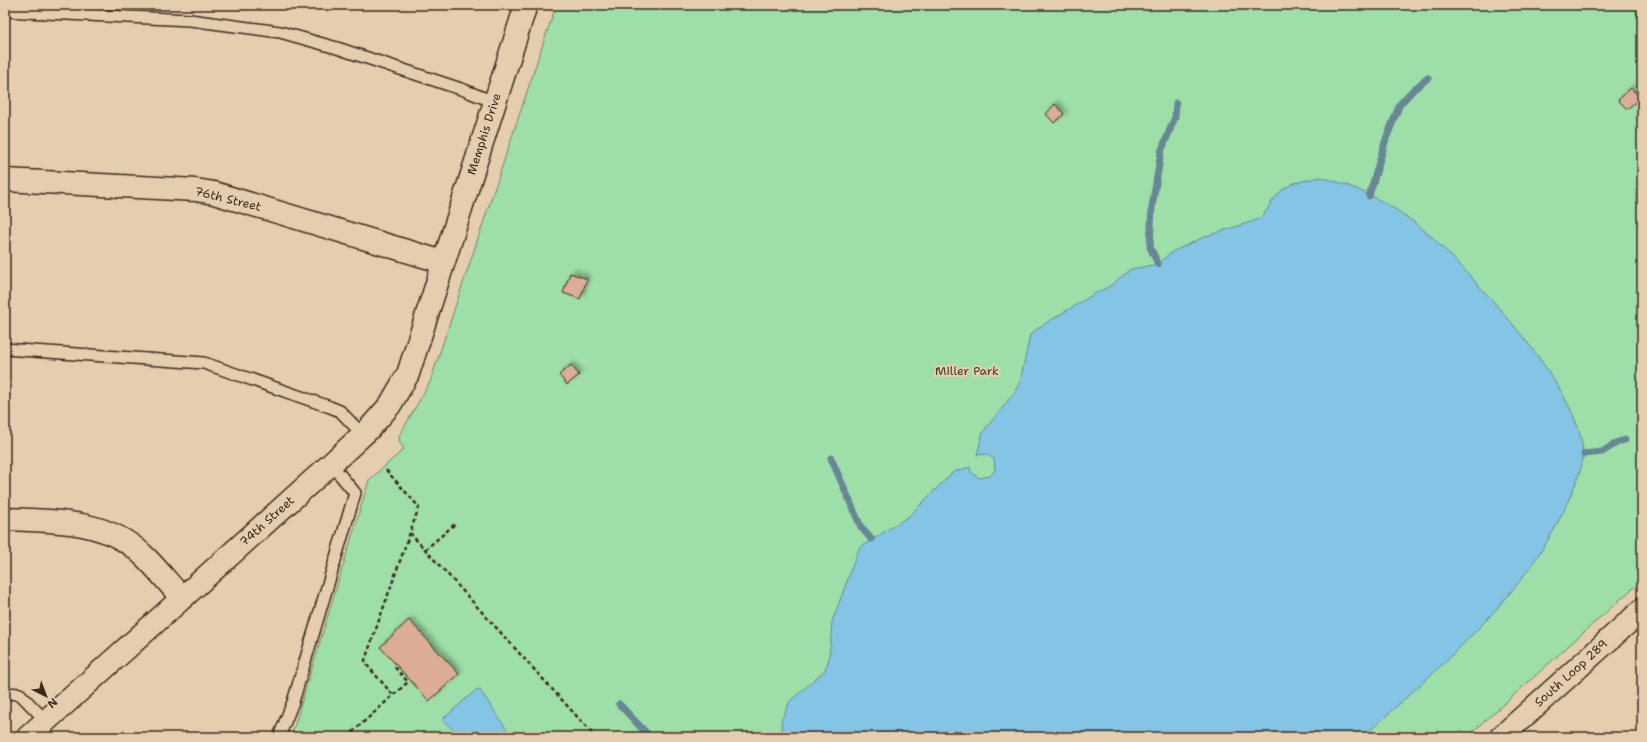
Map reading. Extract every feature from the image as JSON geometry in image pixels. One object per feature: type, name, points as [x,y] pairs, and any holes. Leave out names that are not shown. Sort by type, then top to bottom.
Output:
[{"type":"street","name":"Memphis Drive","points":[[443,262],[526,5]]},
{"type":"street","name":"76th Street","points":[[5,180],[196,190],[214,193],[443,262]]},
{"type":"street","name":"74th Street","points":[[28,737],[331,464],[390,404],[408,374],[443,262]]},
{"type":"street","points":[[5,519],[86,525],[111,534],[129,544],[143,555],[182,598]]},
{"type":"street","name":"South Loop 289","points":[[1501,737],[1642,610]]},
{"type":"lane","points":[[5,10],[190,20],[280,32],[337,48],[420,75],[494,102]]},
{"type":"lane","points":[[5,349],[204,363],[340,411],[362,434]]},
{"type":"lane","points":[[279,737],[293,702],[355,494],[331,464]]},
{"type":"lane","points":[[5,693],[20,694],[46,721]]},
{"type":"path","points":[[386,470],[420,507],[365,660],[366,664],[393,695]]},
{"type":"path","points":[[426,550],[456,523]]},
{"type":"path","points":[[410,532],[592,733]]},
{"type":"path","points":[[347,737],[408,682],[393,665]]},
{"type":"green space","name":"Miller Park","points":[[556,5],[1636,5],[1636,12],[1642,27],[1642,580],[1467,737],[291,737],[369,480],[404,449],[400,443],[399,436],[430,382]]},
{"type":"water","points":[[1320,177],[1351,187],[1381,201],[1409,218],[1434,239],[1469,275],[1517,329],[1547,369],[1572,412],[1579,432],[1583,456],[1578,477],[1572,492],[1555,528],[1533,562],[1509,594],[1482,625],[1453,654],[1363,737],[783,737],[781,721],[790,701],[825,670],[829,659],[832,622],[859,548],[909,516],[953,472],[970,467],[971,472],[979,478],[990,476],[995,470],[994,459],[986,454],[977,455],[983,432],[1014,393],[1020,382],[1030,335],[1038,328],[1110,286],[1131,269],[1158,264],[1172,252],[1206,236],[1254,221],[1263,216],[1273,200],[1282,190],[1294,183]]},
{"type":"water","points":[[477,689],[480,690],[512,737],[462,737],[444,722],[444,718]]},
{"type":"building","points":[[1631,88],[1640,98],[1627,109],[1618,100]]},
{"type":"building","points":[[1055,104],[1064,114],[1054,123],[1046,114]]},
{"type":"building","points":[[570,273],[587,279],[580,299],[563,293]]},
{"type":"building","points":[[571,365],[579,375],[567,385],[559,375]]},
{"type":"building","points":[[409,620],[459,674],[429,701],[380,647]]},
{"type":"waterway","points":[[1369,196],[1386,139],[1400,104],[1413,90],[1428,78]]},
{"type":"waterway","points":[[1158,264],[1150,247],[1152,207],[1161,152],[1175,117],[1176,103]]},
{"type":"waterway","points":[[1584,454],[1602,452],[1618,442],[1625,440]]},
{"type":"waterway","points":[[831,458],[861,527],[871,539]]},
{"type":"waterway","points":[[619,704],[650,737]]}]
